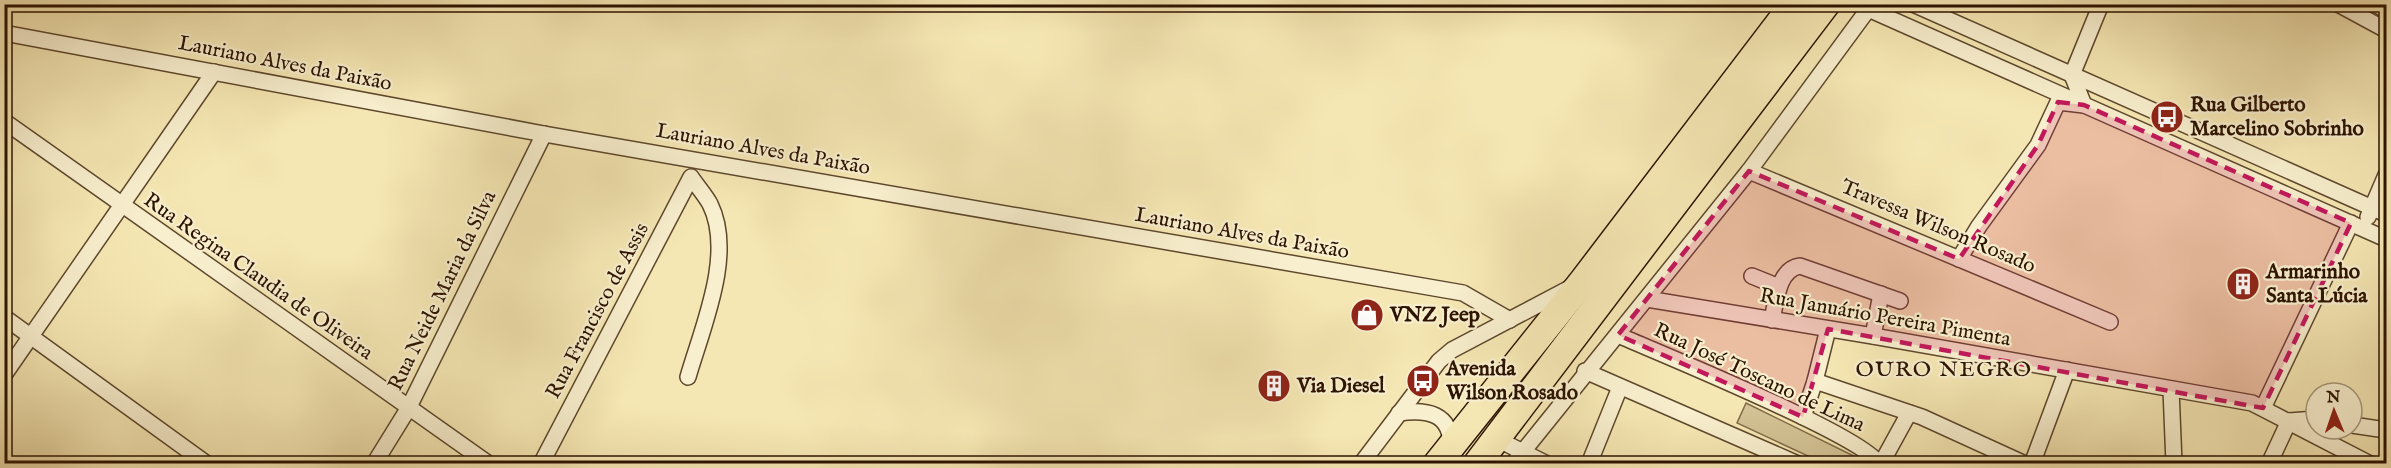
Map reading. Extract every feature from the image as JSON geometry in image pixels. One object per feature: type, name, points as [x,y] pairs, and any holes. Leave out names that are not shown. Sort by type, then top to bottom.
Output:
[{"type":"highway","points":[[1444,455],[1583,281],[1794,4]]},
{"type":"highway","points":[[1478,464],[1827,4]]},
{"type":"street","points":[[1913,4],[2379,211]]},
{"type":"street","points":[[2084,105],[2072,75],[2101,4]]},
{"type":"street","points":[[2338,4],[2386,30]]},
{"type":"street","points":[[2375,4],[2386,10]]},
{"type":"street","points":[[1517,457],[1749,171],[1866,6],[2386,238]]},
{"type":"street","name":"Lauriano Alves da Paixão","points":[[4,33],[544,134],[1463,294],[1510,320]]},
{"type":"street","points":[[4,375],[214,72]]},
{"type":"street","points":[[1959,259],[1979,226],[2038,145],[2058,102],[2084,105]]},
{"type":"street","name":"Rua Regina Claudia de Oliveira","points":[[4,121],[408,409],[489,464]]},
{"type":"street","name":"Rua Neide Maria da Silva","points":[[374,464],[408,409],[544,134]]},
{"type":"street","points":[[2262,183],[2273,164]]},
{"type":"street","name":"Travessa Wilson Rosado","points":[[1749,171],[2110,322]]},
{"type":"street","points":[[2263,408],[2357,226],[2379,211],[2386,175]]},
{"type":"street","name":"Rua Francisco de Assis","points":[[542,464],[691,177],[710,205],[720,241],[715,284],[688,377]]},
{"type":"street","points":[[1772,320],[1779,286],[1789,270],[1800,266],[1900,301]]},
{"type":"street","points":[[1752,276],[1779,286]]},
{"type":"street","points":[[1360,464],[1439,360],[1452,350],[1583,281]]},
{"type":"street","points":[[1873,336],[1881,294]]},
{"type":"street","name":"Rua Januário Pereira Pimenta","points":[[1647,299],[1873,336],[2252,403],[2370,464]]},
{"type":"street","points":[[4,317],[207,464]]},
{"type":"street","points":[[1803,417],[1828,329]]},
{"type":"street","name":"Rua José Toscano de Lima","points":[[1618,335],[1803,417],[1865,451],[1880,464]]},
{"type":"street","points":[[1586,370],[1798,464]]},
{"type":"street","points":[[2032,464],[2067,370]]},
{"type":"street","points":[[1815,381],[1909,413],[2025,464]]},
{"type":"street","points":[[1589,464],[1620,387]]},
{"type":"street","points":[[2171,389],[2174,464]]},
{"type":"street","points":[[1399,414],[1414,411],[1432,415],[1444,421],[1451,431],[1444,455]]},
{"type":"street","points":[[1880,464],[1909,413]]},
{"type":"street","points":[[2269,464],[2289,421],[2304,420]]},
{"type":"street","points":[[2364,427],[2386,430]]},
{"type":"street","points":[[1497,439],[1517,457],[1548,464]]},
{"type":"highlighted area","points":[[2058,102],[2084,105],[2351,223],[2263,408],[1828,329],[1803,417],[1618,335],[1749,171],[1959,259],[2038,145]]},
{"type":"shaded area","points":[[1746,403],[1868,463],[1823,463],[1737,423]]},
{"type":"place","name":"Rua Gilberto Marcelino Sobrinho","points":[[2167,117]]},
{"type":"place","name":"Armarinho Santa Lúcia","points":[[2243,284]]},
{"type":"place","name":"VNZ Jeep","points":[[1367,315]]},
{"type":"place","name":"Avenida Wilson Rosado","points":[[1423,381]]},
{"type":"place","name":"Via Diesel","points":[[1274,386]]},
{"type":"district","name":"OURO NEGRO","points":[[1944,370]]}]
